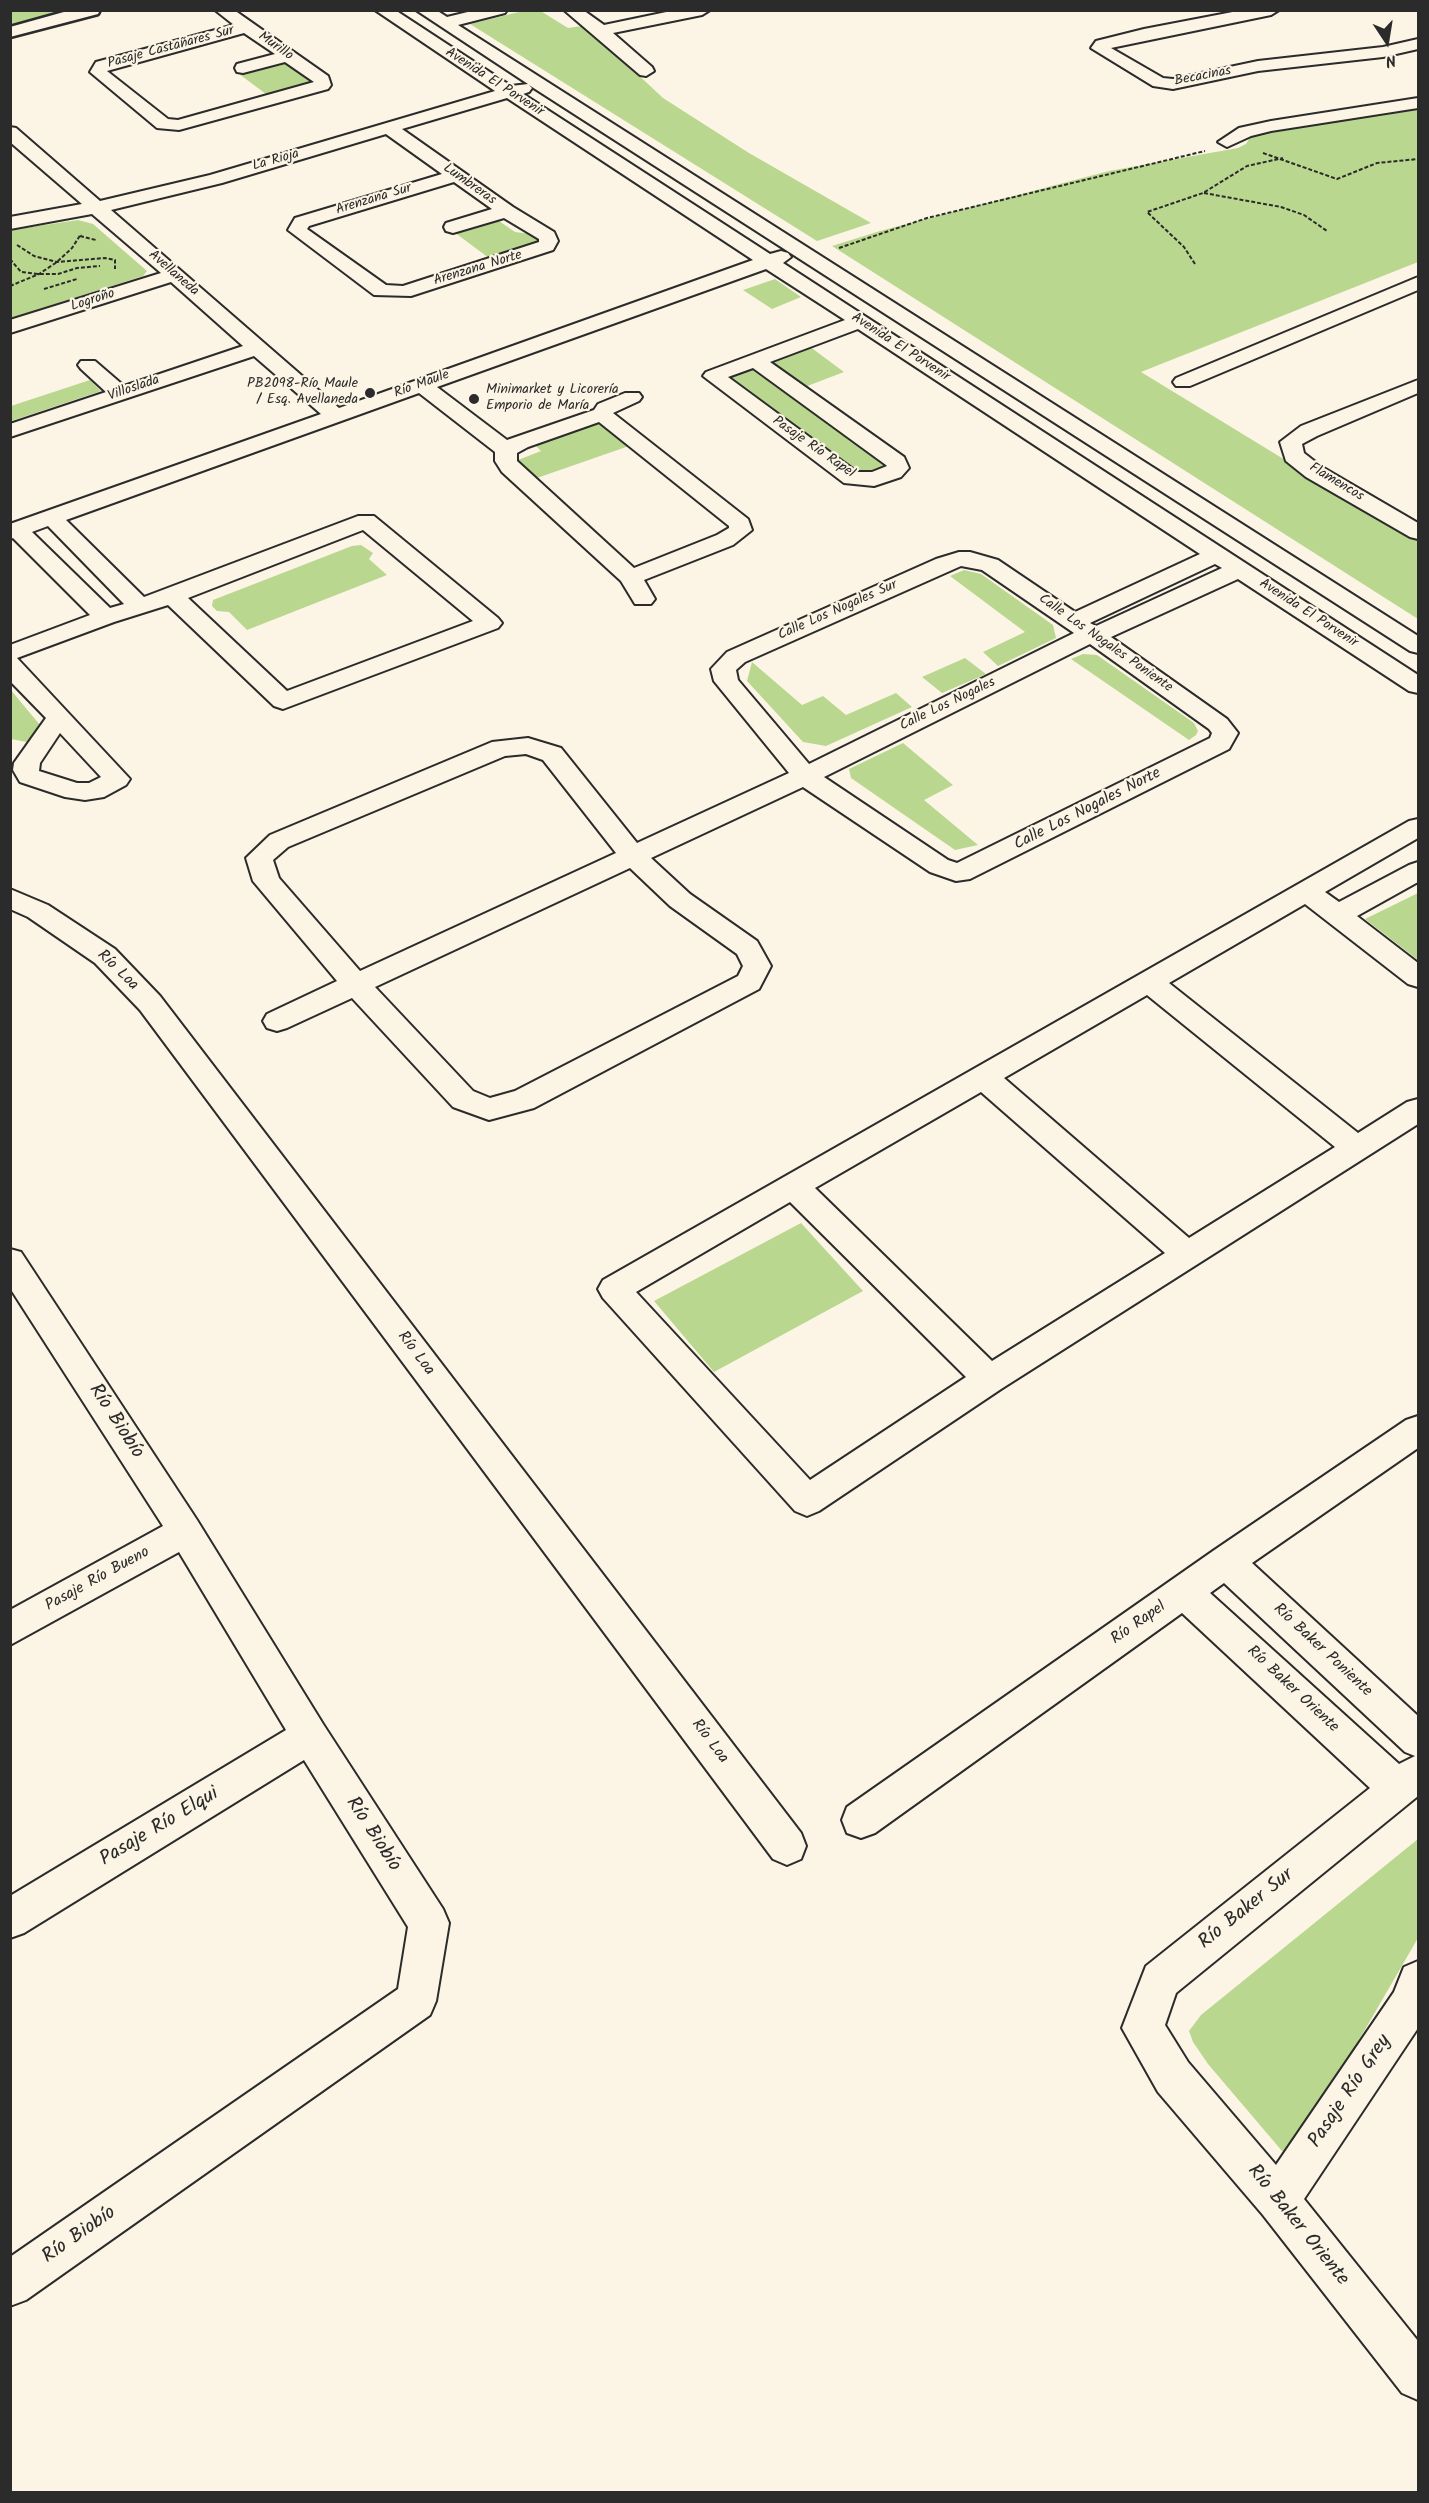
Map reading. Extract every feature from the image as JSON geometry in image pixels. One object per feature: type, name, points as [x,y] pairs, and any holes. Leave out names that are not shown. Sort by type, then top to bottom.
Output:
[{"type":"street","points":[[10,32],[92,10]]},
{"type":"street","name":"Murillo","points":[[179,125],[322,85],[322,80],[223,10]]},
{"type":"street","name":"Avenida El Porvenir","points":[[382,10],[1419,686]]},
{"type":"street","points":[[437,15],[499,10]]},
{"type":"street","points":[[572,10],[601,31],[646,71]]},
{"type":"street","points":[[601,31],[702,10]]},
{"type":"street","name":"Becacinas","points":[[1271,10],[1144,34],[1102,45],[1099,48],[1160,82],[1173,84],[1258,66],[1383,52],[1419,44]]},
{"type":"street","name":"Avenida El Porvenir","points":[[437,15],[538,84],[1419,646]]},
{"type":"street","name":"Pasaje Castañares Sur","points":[[179,125],[163,124],[98,72],[102,66],[247,27]]},
{"type":"street","points":[[243,68],[288,56]]},
{"type":"street","name":"La Rioja","points":[[10,223],[97,207],[216,179],[538,84]]},
{"type":"street","points":[[1222,147],[1245,132],[1270,126],[1419,103]]},
{"type":"street","name":"Lumbreras","points":[[389,128],[506,211],[547,236],[549,241]]},
{"type":"street","name":"Avellaneda","points":[[10,132],[336,416]]},
{"type":"street","name":"Arenzana Sur","points":[[404,292],[381,291],[297,231],[302,222],[455,176]]},
{"type":"street","points":[[453,227],[506,211]]},
{"type":"street","name":"Arenzana Norte","points":[[404,292],[525,255],[546,246],[549,241]]},
{"type":"street","name":"Río Maule","points":[[14,531],[799,250]]},
{"type":"street","name":"Logroño","points":[[10,327],[175,275]]},
{"type":"street","points":[[1183,382],[1419,283]]},
{"type":"street","points":[[756,361],[860,322]]},
{"type":"street","name":"Villoslada","points":[[10,431],[257,348]]},
{"type":"street","name":"Pasaje Río Rapel","points":[[756,361],[896,462],[898,468],[874,479],[852,478],[713,376],[756,361]]},
{"type":"street","points":[[88,365],[121,394]]},
{"type":"street","points":[[421,385],[506,450]]},
{"type":"street","name":"Flamencos","points":[[1419,386],[1309,431],[1291,442],[1294,456],[1314,472],[1419,532]]},
{"type":"street","points":[[506,450],[520,442],[602,414],[605,408],[632,397]]},
{"type":"street","points":[[602,414],[740,524],[741,530],[725,540],[631,577]]},
{"type":"street","points":[[506,450],[506,461],[510,467],[631,577],[643,600]]},
{"type":"street","points":[[52,518],[140,606]]},
{"type":"street","points":[[10,653],[106,617],[172,596],[366,521],[490,623],[282,700],[172,596]]},
{"type":"street","points":[[14,531],[106,617]]},
{"type":"street","name":"Calle Los Nogales","points":[[277,1021],[357,986],[804,776],[1086,631],[1217,554]]},
{"type":"street","name":"Calle Los Nogales Poniente","points":[[970,559],[990,565],[1218,724],[1225,733],[1220,743]]},
{"type":"street","name":"Calle Los Nogales Sur","points":[[804,776],[726,681],[723,669],[736,657],[944,564],[970,559]]},
{"type":"street","name":"Calle Los Nogales","points":[[1086,631],[1240,569]]},
{"type":"street","points":[[10,664],[59,717]]},
{"type":"street","name":"Calle Los Nogales Norte","points":[[804,776],[939,866],[956,872],[970,870],[1220,743]]},
{"type":"street","points":[[528,746],[552,754],[633,856],[680,900],[747,948],[757,966],[749,982],[524,1100],[489,1109],[463,1099],[357,986],[266,881],[259,858],[279,841],[501,748],[528,746]]},
{"type":"street","points":[[1419,827],[614,1289],[807,1501],[989,1379],[1419,1110]]},
{"type":"street","points":[[1337,915],[1419,870],[1387,845]]},
{"type":"street","points":[[1307,891],[1419,977]]},
{"type":"street","name":"Río Loa","points":[[10,898],[38,911],[105,956],[150,1004],[788,1846]]},
{"type":"street","points":[[1149,982],[1357,1148]]},
{"type":"street","points":[[983,1077],[1187,1254]]},
{"type":"street","points":[[793,1186],[989,1379]]},
{"type":"street","name":"Río Biobío","points":[[10,1261],[185,1531],[310,1737],[429,1923],[416,2001],[10,2284]]},
{"type":"street","name":"Río Rapel","points":[[861,1820],[1226,1562],[1419,1430]]},
{"type":"street","name":"Pasaje Río Bueno","points":[[10,1629],[185,1531]]},
{"type":"street","name":"Río Baker Poniente","points":[[1226,1562],[1419,1740]]},
{"type":"street","name":"Río Baker Oriente","points":[[1184,1592],[1409,1781]]},
{"type":"street","name":"Pasaje Río Elqui","points":[[10,1919],[310,1737]]},
{"type":"street","name":"Río Baker Sur","points":[[1173,2077],[1143,2028],[1160,1980],[1409,1781]]},
{"type":"street","name":"Pasaje Río Grey","points":[[1278,2200],[1411,2003],[1419,1981]]},
{"type":"street","name":"Río Baker Oriente","points":[[1173,2077],[1278,2200],[1419,2377]]},
{"type":"path","points":[[832,250],[927,218],[1045,187],[1222,147]]},
{"type":"path","points":[[1256,153],[1283,158],[1337,179],[1354,170],[1377,163],[1419,159]]},
{"type":"path","points":[[1195,264],[1184,247],[1147,212],[1203,193],[1247,166],[1283,158]]},
{"type":"path","points":[[1203,193],[1281,207],[1304,215],[1327,231]]},
{"type":"path","points":[[10,286],[39,274],[57,262],[72,248],[97,207]]},
{"type":"path","points":[[10,242],[34,256],[57,262],[105,258],[115,260],[117,267],[108,275]]},
{"type":"path","points":[[10,259],[21,272],[39,274],[58,274],[77,268],[100,266]]},
{"type":"path","points":[[42,291],[65,280],[86,278]]},
{"type":"green space","points":[[539,10],[568,28],[582,26],[600,39],[663,98],[749,153],[871,223],[817,241],[470,24],[523,11]]},
{"type":"green space","points":[[11,11],[78,11],[11,28]]},
{"type":"green space","points":[[285,62],[314,80],[309,86],[270,97],[239,74]]},
{"type":"green space","points":[[1418,107],[1418,262],[1141,372],[1418,541],[1418,619],[832,246],[880,231],[1109,171],[1238,148],[1246,144],[1252,134]]},
{"type":"green space","points":[[496,219],[515,232],[531,234],[539,239],[536,248],[493,261],[454,232]]},
{"type":"green space","points":[[78,220],[93,224],[147,271],[143,276],[11,318],[11,230]]},
{"type":"green space","points":[[775,279],[801,297],[772,309],[743,290]]},
{"type":"green space","points":[[809,346],[844,372],[789,393],[885,463],[882,470],[848,473],[730,386],[731,373]]},
{"type":"green space","points":[[90,380],[101,391],[11,421],[11,406]]},
{"type":"green space","points":[[590,424],[606,425],[629,446],[537,478],[518,460],[541,451],[534,444]]},
{"type":"green space","points":[[361,545],[373,553],[369,559],[387,575],[247,630],[229,612],[217,611],[212,606],[213,600],[352,546]]},
{"type":"green space","points":[[964,570],[981,574],[1053,625],[1056,638],[998,666],[983,652],[1025,632],[950,576]]},
{"type":"green space","points":[[1083,654],[1097,655],[1194,723],[1198,731],[1196,735],[1189,740],[1071,659]]},
{"type":"green space","points":[[965,658],[986,674],[942,693],[922,677]]},
{"type":"green space","points":[[752,662],[802,705],[823,696],[846,715],[896,693],[912,707],[826,746],[803,742],[747,681]]},
{"type":"green space","points":[[10,689],[40,725],[27,742],[11,739]]},
{"type":"green space","points":[[903,743],[953,785],[924,800],[978,845],[955,850],[851,778],[849,769]]},
{"type":"green space","points":[[1418,893],[1418,960],[1365,919]]},
{"type":"green space","points":[[801,1223],[863,1291],[714,1372],[654,1301]]},
{"type":"green space","points":[[1418,1839],[1418,1938],[1304,2135],[1292,2150],[1282,2151],[1208,2064],[1193,2042],[1189,2031],[1201,2015]]},
{"type":"place","name":"PB2098-Río Maule / Esq. Avellaneda","points":[[370,393]]},
{"type":"place","name":"Minimarket y Licorería Emporio de María","points":[[474,399]]}]
